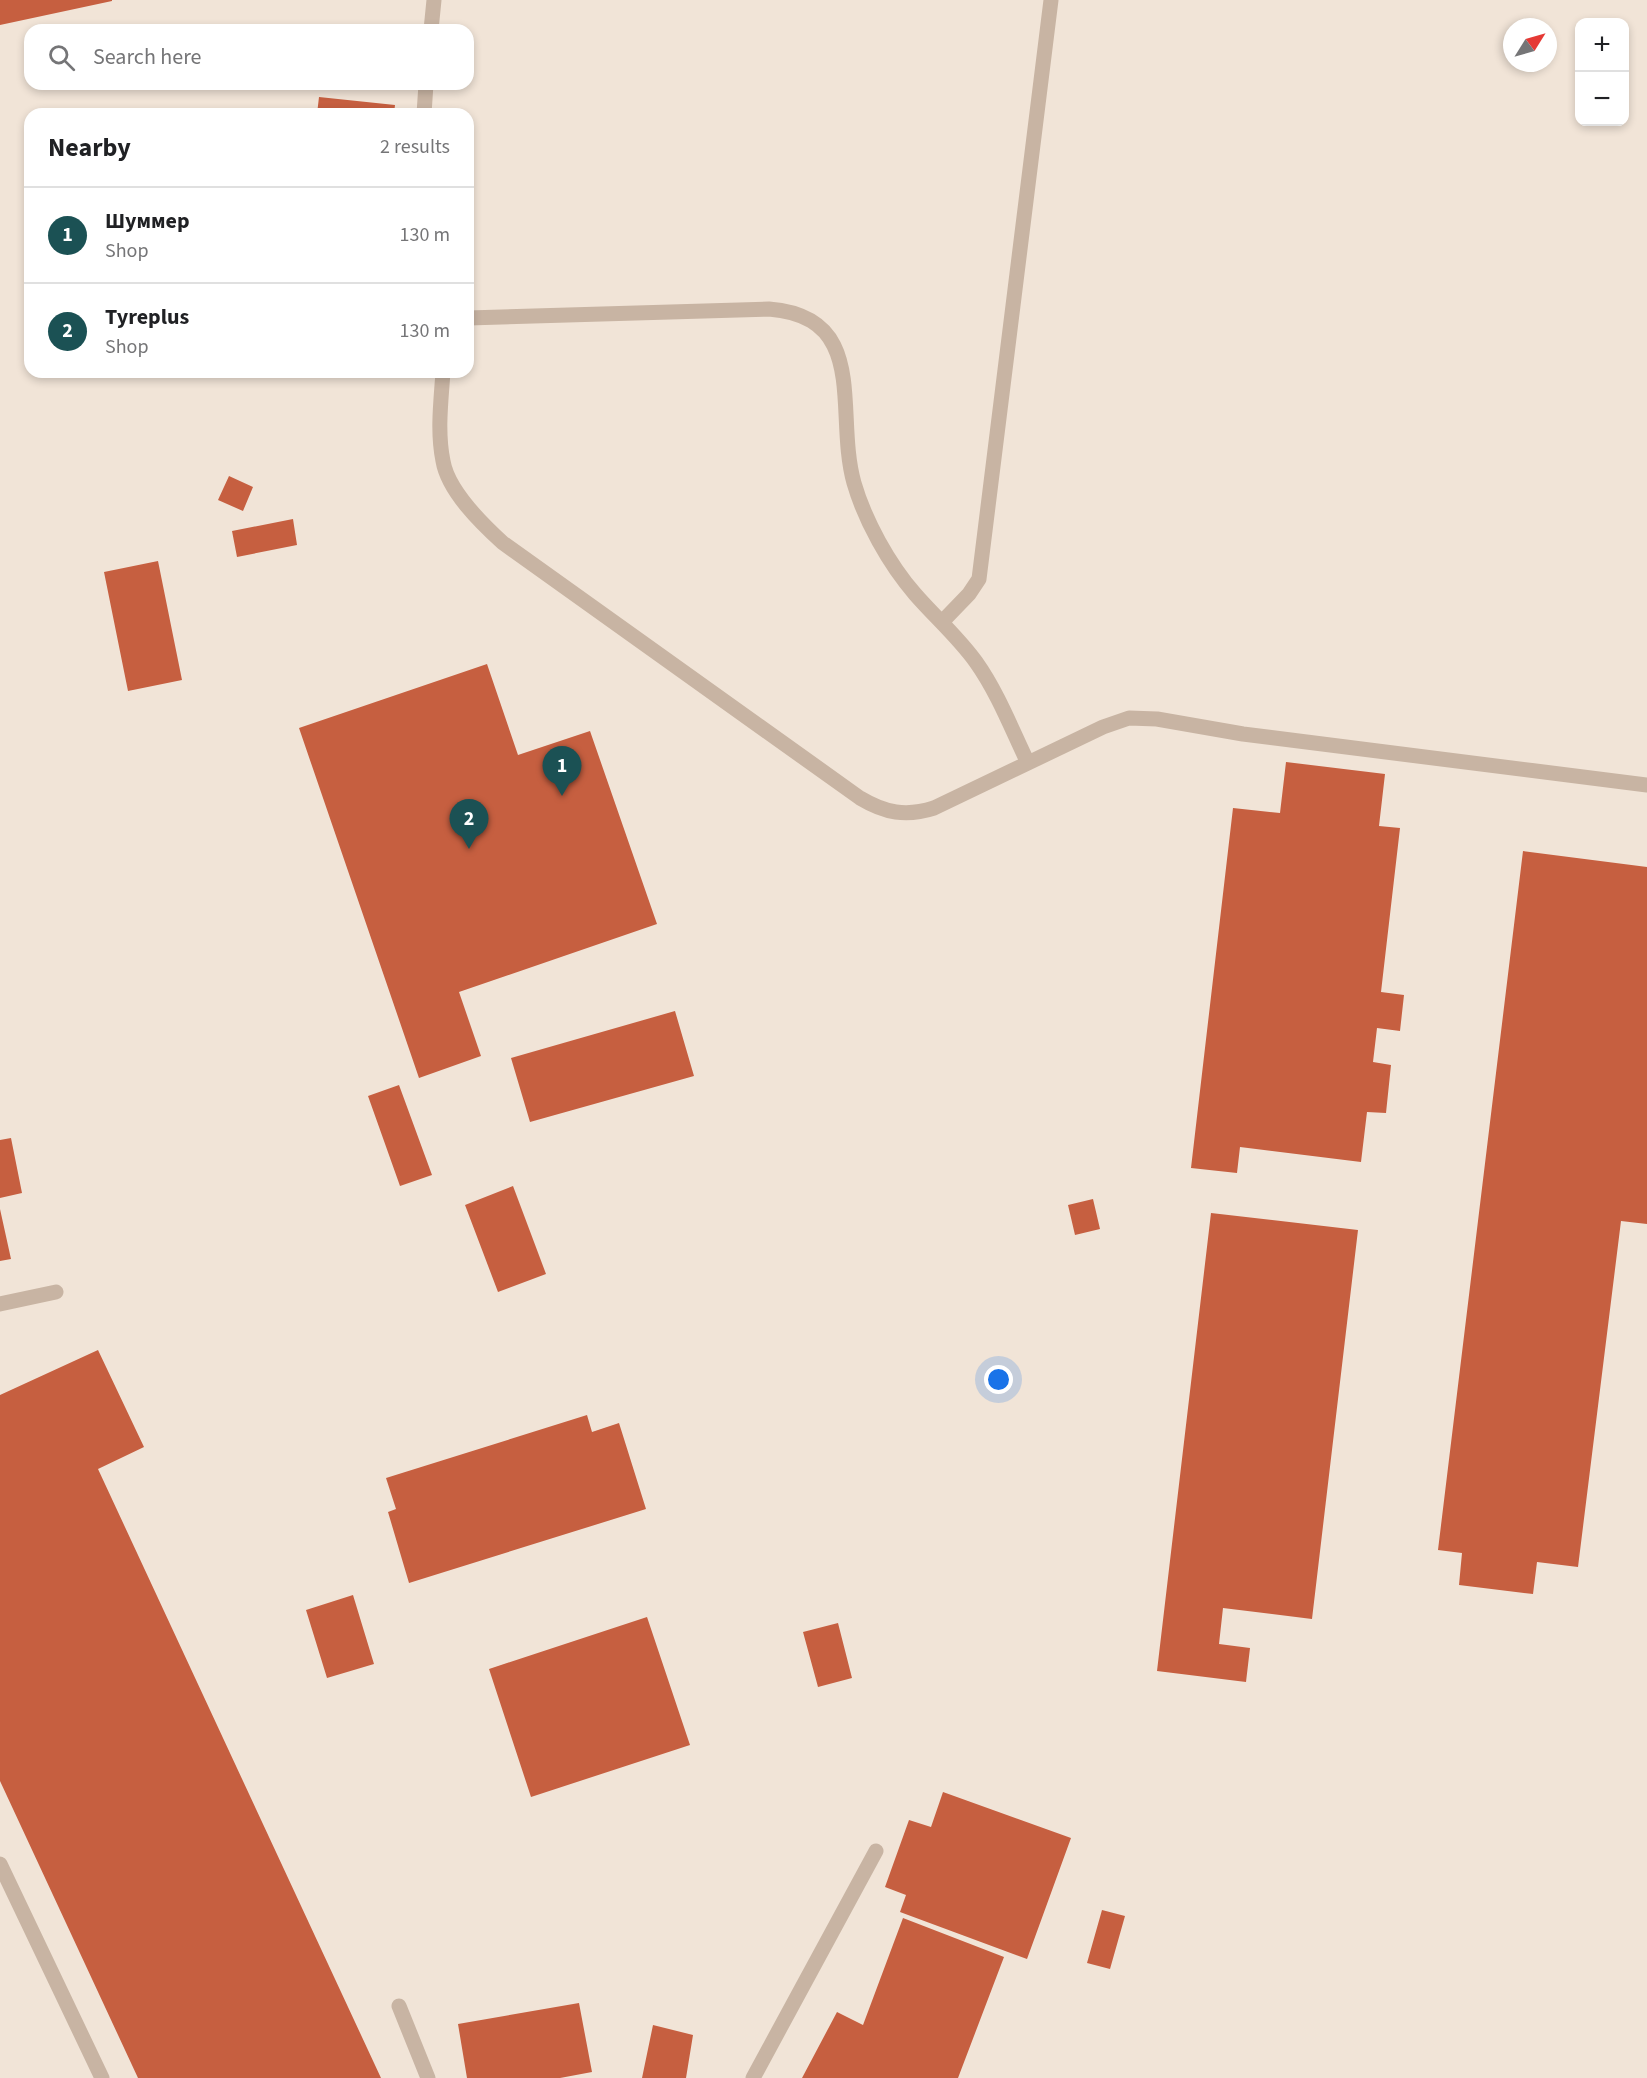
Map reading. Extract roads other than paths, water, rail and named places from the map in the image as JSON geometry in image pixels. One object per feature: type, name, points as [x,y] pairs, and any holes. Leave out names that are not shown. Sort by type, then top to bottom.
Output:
[{"type":"lane","points":[[432,24],[434,0]]},
{"type":"lane","points":[[942,622],[969,594],[979,579],[1051,0]]},
{"type":"lane","points":[[424,108],[426,90]]},
{"type":"lane","points":[[474,318],[769,309],[794,311],[816,320],[832,339],[841,364],[848,450],[854,483],[865,511],[898,573],[960,641],[991,687],[1028,763]]},
{"type":"lane","points":[[443,378],[440,432],[443,464],[458,493],[480,522],[503,543],[860,798],[879,809],[916,813],[1129,718],[1157,719],[1244,734],[1647,785]]},
{"type":"lane","points":[[0,1304],[56,1292]]},
{"type":"lane","points":[[753,2078],[876,1851]]},
{"type":"lane","points":[[0,1864],[102,2078]]},
{"type":"lane","points":[[399,2006],[428,2078]]},
{"type":"place","name":"Шуммер","points":[[562,796]]},
{"type":"place","name":"Tyreplus","points":[[469,849]]}]
